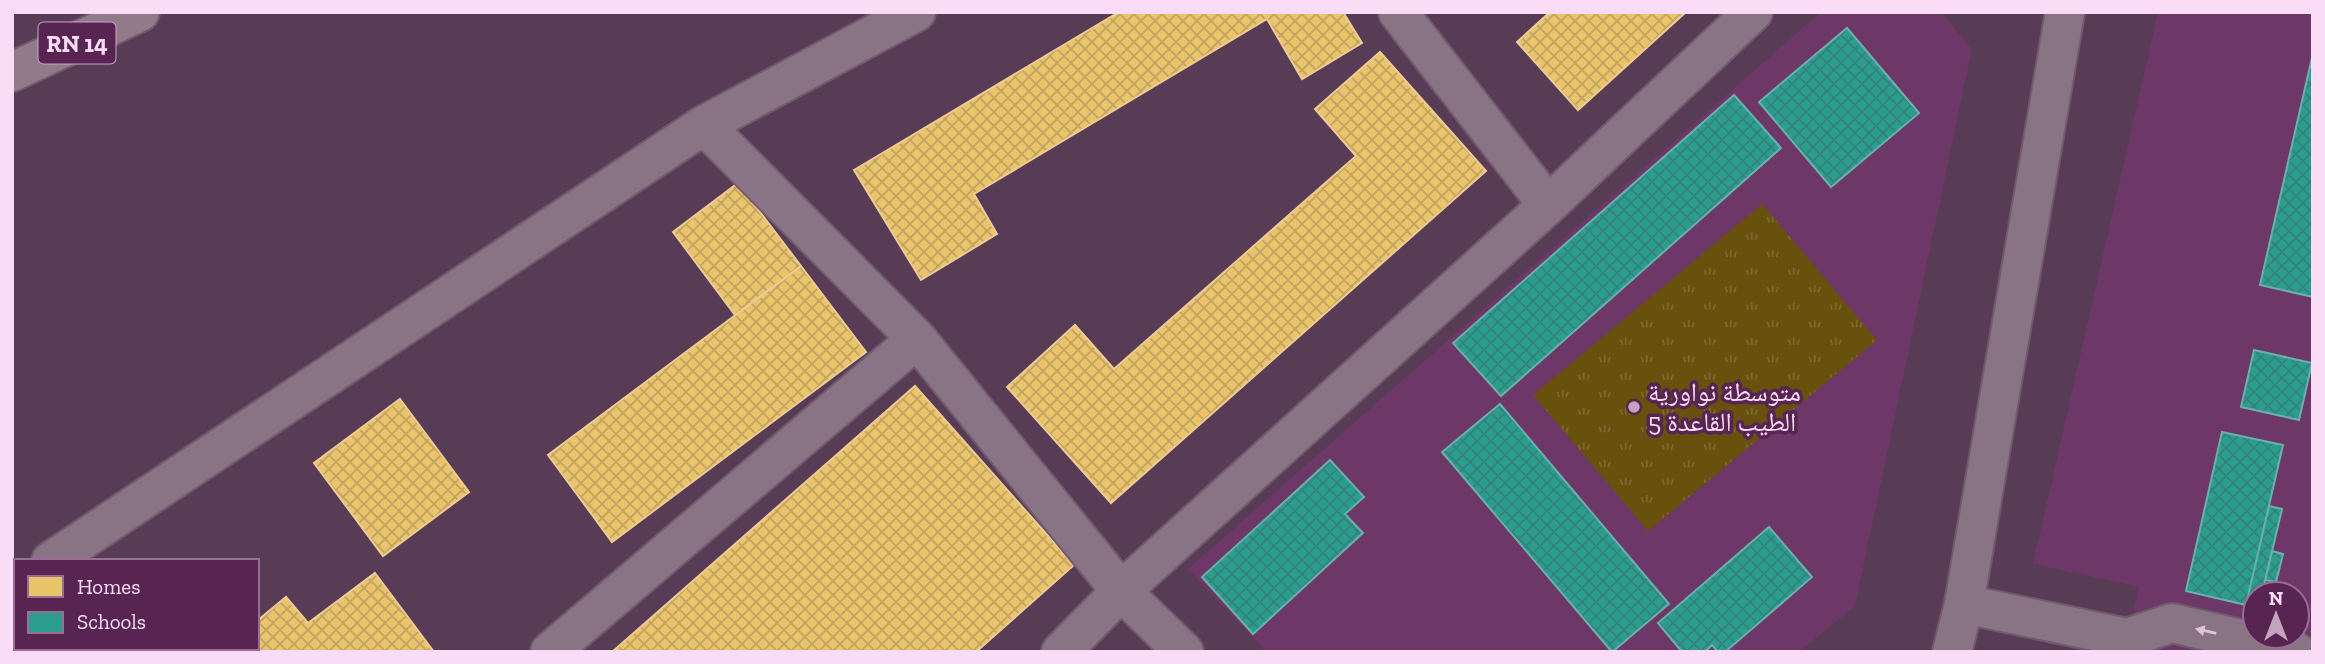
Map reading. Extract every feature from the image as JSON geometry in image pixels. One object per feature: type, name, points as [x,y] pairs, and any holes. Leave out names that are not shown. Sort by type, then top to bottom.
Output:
[{"type":"highway","name":"RN 14","points":[[12,72],[140,12]]},
{"type":"street","points":[[54,559],[704,125],[916,12]]},
{"type":"street","points":[[1398,12],[1548,205]]},
{"type":"street","points":[[1061,652],[1121,591],[1548,205],[1753,12]]},
{"type":"street","points":[[1952,652],[1964,604],[2065,12]]},
{"type":"street","points":[[704,125],[916,339],[1121,591],[1184,652]]},
{"type":"street","points":[[550,652],[916,339]]},
{"type":"street","points":[[1964,604],[2127,638],[2172,623],[2296,652]]},
{"type":"shaded area","name":"متوسطة نواورية الطيب القاعدة 5","points":[[1821,12],[1941,12],[1972,49],[1855,606],[1799,652],[1266,652],[1188,569]]},
{"type":"shaded area","points":[[2158,12],[2313,12],[2313,652],[2124,652],[2139,587],[2033,564]]},
{"type":"green space","points":[[1762,204],[1877,340],[1648,531],[1533,395]]},
{"type":"building: Homes","points":[[1119,12],[1343,12],[1362,43],[1302,79],[1267,19],[974,194],[997,234],[921,280],[854,170]]},
{"type":"building: Homes","points":[[1550,12],[1686,12],[1578,110],[1517,42]]},
{"type":"building: Homes","points":[[1380,52],[1486,171],[1111,503],[1007,387],[1075,325],[1114,369],[1356,156],[1315,109]]},
{"type":"building: Homes","points":[[738,183],[801,266],[735,315],[673,232]]},
{"type":"building: Homes","points":[[801,266],[866,352],[612,542],[548,455]]},
{"type":"building: Homes","points":[[915,386],[1074,565],[976,652],[612,652]]},
{"type":"building: Homes","points":[[400,399],[469,492],[383,556],[314,463]]},
{"type":"building: Homes","points":[[375,573],[434,652],[221,652],[259,650],[259,619],[286,597],[308,623]]},
{"type":"building: Schools","points":[[1847,28],[1919,113],[1831,187],[1759,102]]},
{"type":"building: Schools","points":[[2313,53],[2313,297],[2260,285]]},
{"type":"building: Schools","points":[[1734,95],[1781,148],[1501,396],[1453,343]]},
{"type":"building: Schools","points":[[2254,350],[2312,363],[2299,420],[2241,407]]},
{"type":"building: Schools","points":[[1500,404],[1669,604],[1612,652],[1442,452]]},
{"type":"building: Schools","points":[[2222,432],[2283,445],[2252,580],[2241,580],[2241,604],[2186,591]]},
{"type":"building: Schools","points":[[1330,460],[1364,497],[1345,514],[1363,533],[1253,634],[1202,577]]},
{"type":"building: Schools","points":[[2269,506],[2282,509],[2265,580],[2252,580]]},
{"type":"building: Schools","points":[[1769,527],[1812,577],[1725,652],[1718,652],[1712,645],[1705,652],[1682,652],[1658,623]]},
{"type":"building: Schools","points":[[2272,551],[2283,554],[2276,580],[2265,580]]},
{"type":"place","name":"متوسطة نواورية الطيب القاعدة 5","points":[[1634,407]]}]
